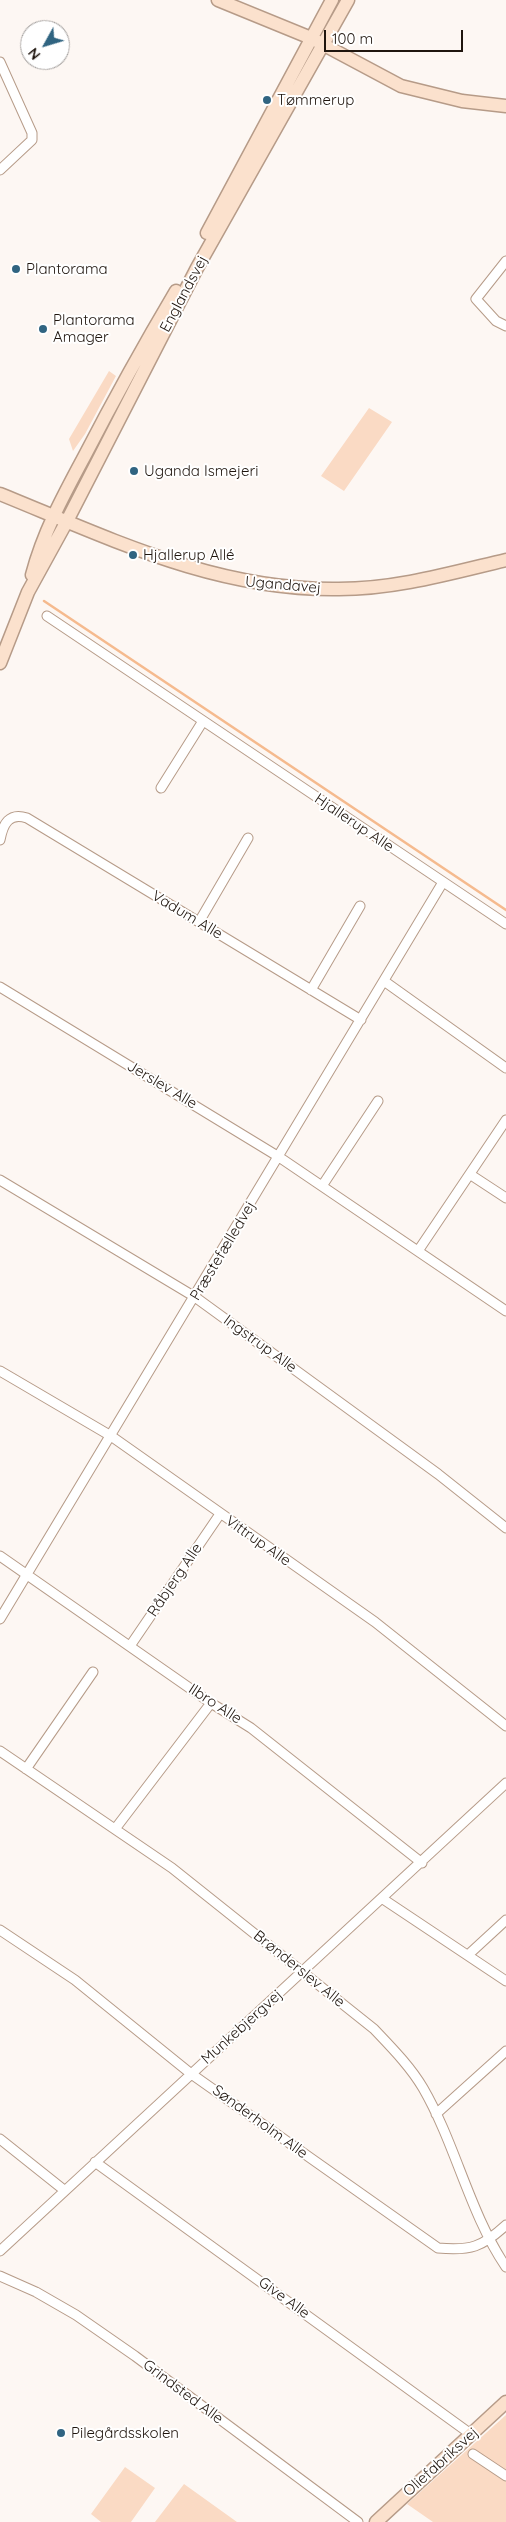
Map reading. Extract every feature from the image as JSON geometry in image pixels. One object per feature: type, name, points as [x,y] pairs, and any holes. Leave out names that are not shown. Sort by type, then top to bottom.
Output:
[{"type":"main road","points":[[218,0],[311,38],[401,86],[462,101],[506,106]]},
{"type":"main road","name":"Englandsvej","points":[[28,592],[37,553],[52,516],[129,370],[180,284],[332,0]]},
{"type":"main road","name":"Englandsvej","points":[[0,663],[28,592],[68,521],[197,268],[348,0]]},
{"type":"main road","name":"Ugandavej","points":[[0,494],[191,569],[263,585],[301,589],[377,587],[417,581],[506,560]]},
{"type":"main road","name":"Oliefabriksvej","points":[[376,2522],[506,2402]]},
{"type":"street","points":[[0,62],[32,133],[32,140],[0,170]]},
{"type":"street","points":[[506,261],[476,299],[496,321],[506,326]]},
{"type":"street","name":"Hjallerup Alle","points":[[47,616],[506,924]]},
{"type":"street","points":[[161,788],[203,721]]},
{"type":"street","name":"Vadum Alle","points":[[0,840],[2,827],[11,817],[20,816],[27,818],[361,1020]]},
{"type":"street","points":[[199,922],[248,838]]},
{"type":"street","name":"Præstefælledvej","points":[[0,1618],[280,1157],[443,882]]},
{"type":"street","points":[[311,990],[360,906]]},
{"type":"street","points":[[384,981],[506,1068]]},
{"type":"street","name":"Jerslev Alle","points":[[0,987],[280,1157],[506,1311]]},
{"type":"street","points":[[322,1186],[378,1101]]},
{"type":"street","points":[[418,1251],[471,1175],[506,1120]]},
{"type":"street","points":[[471,1175],[506,1198]]},
{"type":"street","name":"Ingstrup Alle","points":[[0,1180],[195,1297],[430,1468],[506,1528]]},
{"type":"street","name":"Vittrup Alle","points":[[0,1370],[111,1436],[375,1622],[506,1726]]},
{"type":"street","name":"Råbjerg Alle","points":[[130,1646],[220,1514]]},
{"type":"street","name":"Ilbro Alle","points":[[0,1556],[211,1703],[252,1728],[422,1863]]},
{"type":"street","points":[[26,1769],[93,1672]]},
{"type":"street","points":[[115,1828],[211,1703]]},
{"type":"street","name":"Brønderslev Alle","points":[[0,1751],[172,1868],[374,2029],[400,2057],[422,2086],[436,2114],[488,2241],[506,2267]]},
{"type":"street","name":"Munkebjergvej","points":[[0,2251],[190,2073],[303,1973],[506,1784]]},
{"type":"street","points":[[383,1899],[506,1982]]},
{"type":"street","points":[[468,1955],[506,1920]]},
{"type":"street","name":"Sønderholm Alle","points":[[0,1930],[74,1980],[190,2073],[438,2248],[455,2250],[474,2247],[488,2241],[506,2225]]},
{"type":"street","points":[[436,2114],[506,2051]]},
{"type":"street","points":[[0,2139],[64,2190]]},
{"type":"street","name":"Give Alle","points":[[95,2162],[472,2434]]},
{"type":"street","name":"Grindsted Alle","points":[[0,2276],[36,2292],[84,2320],[358,2522]]},
{"type":"street","points":[[473,2454],[506,2476]]},
{"type":"shaded area","points":[[109,371],[116,376],[85,434],[73,451],[69,439]]},
{"type":"shaded area","points":[[369,408],[392,422],[344,491],[321,476]]},
{"type":"shaded area","points":[[506,2415],[506,2522],[433,2522],[407,2504]]},
{"type":"shaded area","points":[[125,2467],[155,2488],[131,2522],[101,2522],[91,2514]]},
{"type":"shaded area","points":[[184,2484],[237,2522],[155,2522]]},
{"type":"waterway","points":[[44,601],[506,910]]},
{"type":"place","name":"Tømmerup","points":[[267,100]]},
{"type":"place","name":"Plantorama","points":[[16,269]]},
{"type":"place","name":"Plantorama Amager","points":[[43,329]]},
{"type":"place","name":"Uganda Ismejeri","points":[[134,471]]},
{"type":"place","name":"Hjallerup Allé","points":[[133,555]]},
{"type":"place","name":"Pilegårdsskolen","points":[[61,2433]]}]
